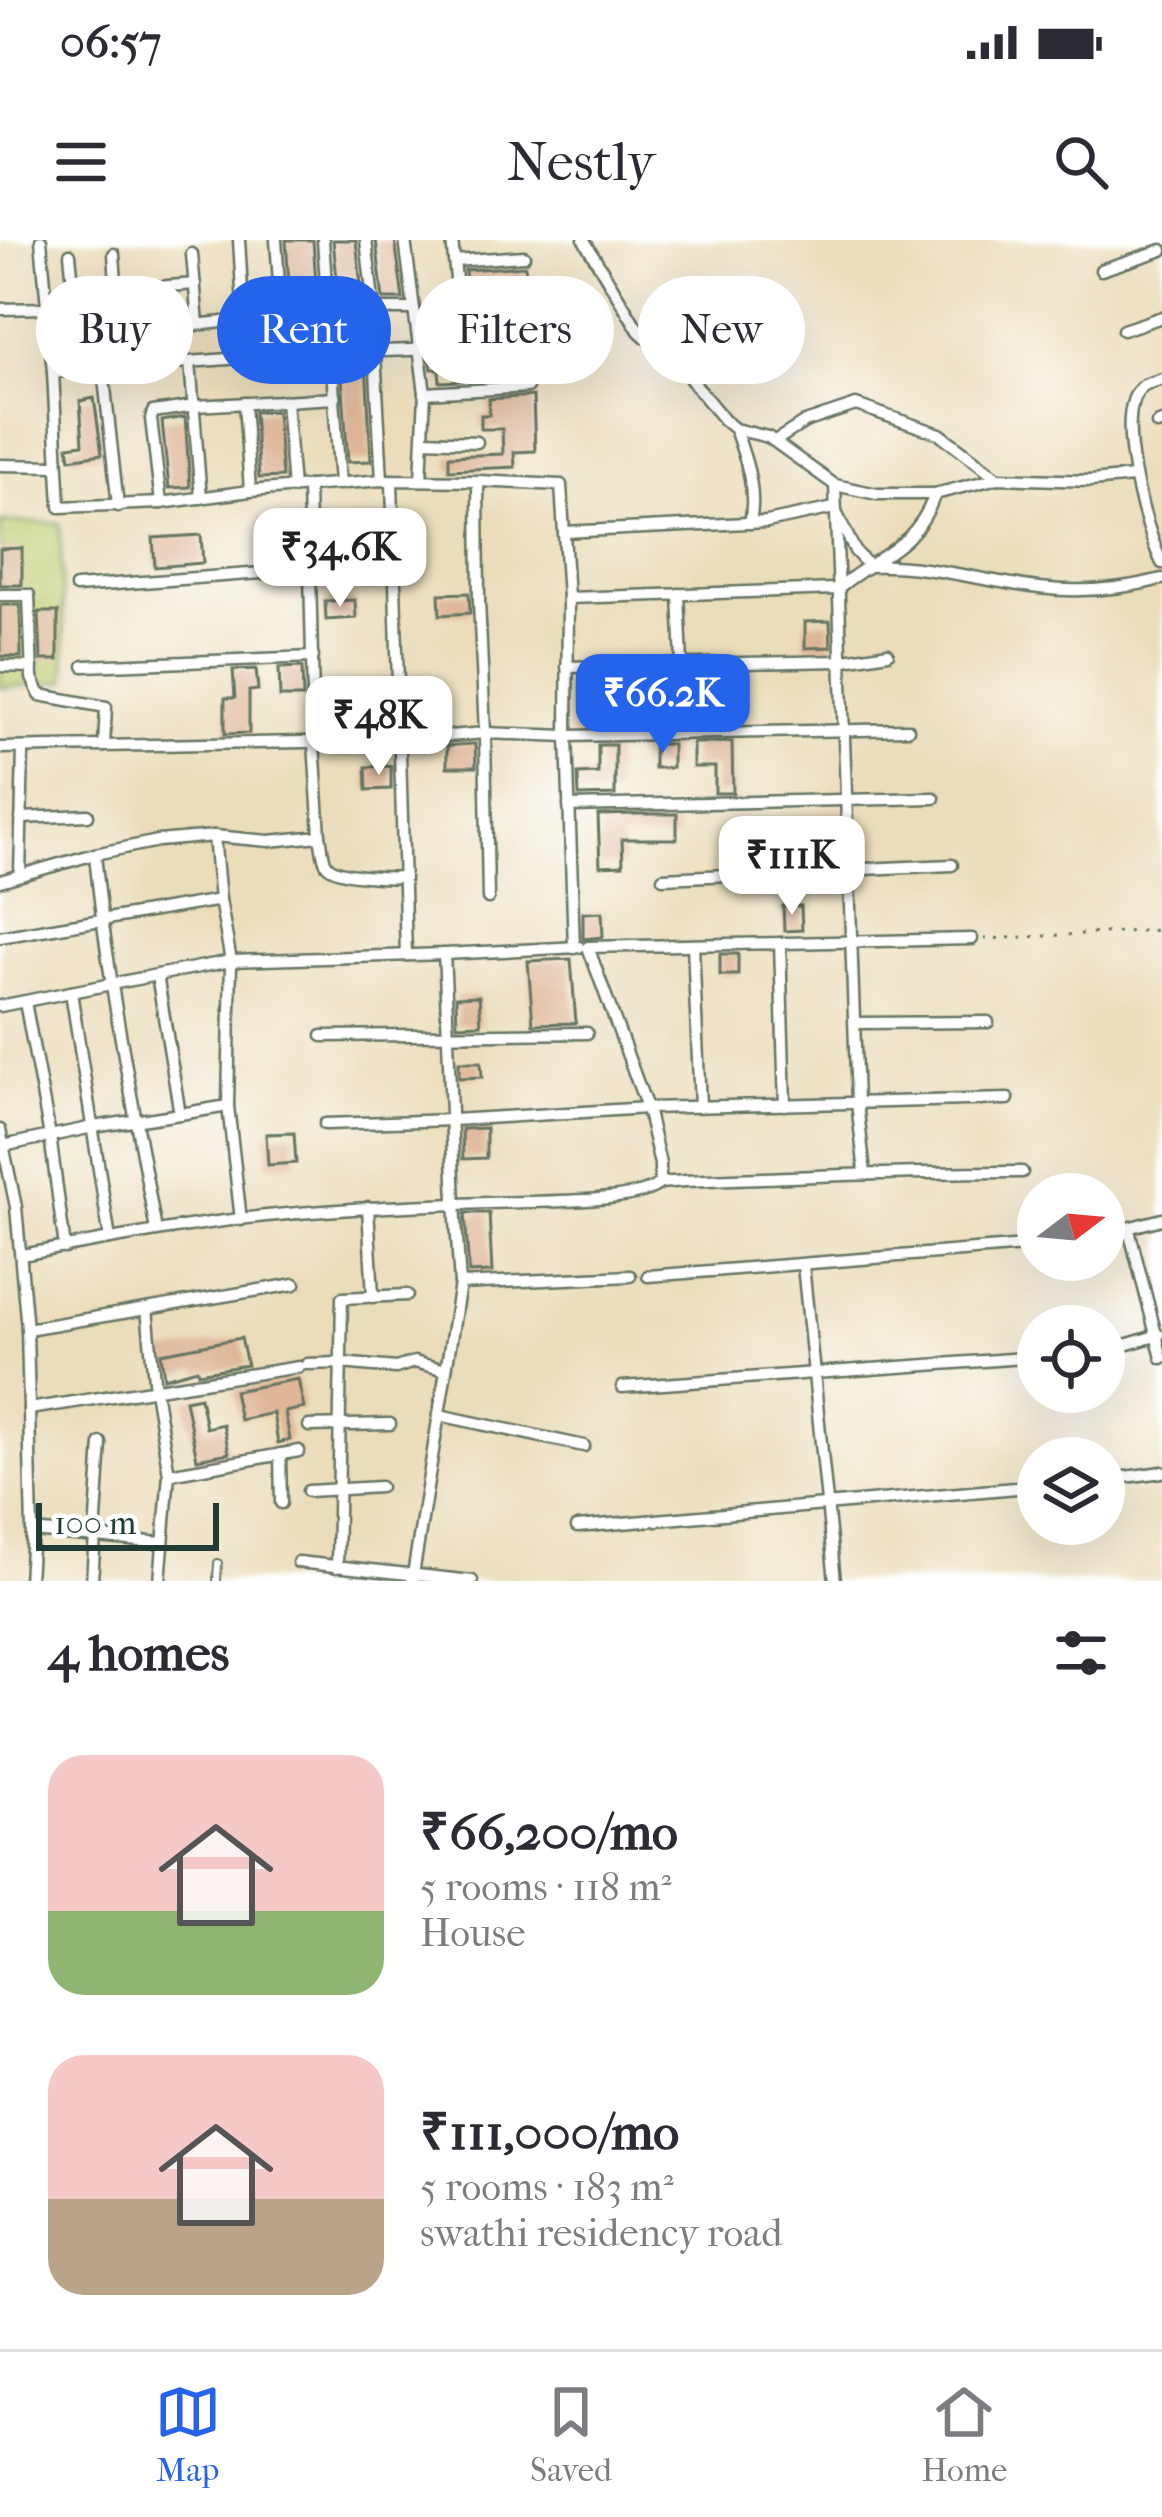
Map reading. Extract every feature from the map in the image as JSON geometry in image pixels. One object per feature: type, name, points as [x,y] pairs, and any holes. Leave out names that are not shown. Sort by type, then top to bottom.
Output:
[{"type":"street","points":[[40,240],[43,276]]},
{"type":"street","points":[[239,240],[240,276]]},
{"type":"street","points":[[276,240],[279,276]]},
{"type":"street","points":[[322,240],[325,276]]},
{"type":"street","points":[[366,240],[370,276]]},
{"type":"street","points":[[405,240],[415,326]]},
{"type":"street","points":[[452,240],[456,276]]},
{"type":"street","points":[[584,240],[639,331],[689,377],[724,420],[735,429],[776,441],[835,485],[877,494],[935,494],[998,478],[1133,478]]},
{"type":"street","points":[[1101,270],[1162,250]]},
{"type":"street","points":[[70,254],[72,276]]},
{"type":"street","points":[[114,254],[116,276]]},
{"type":"street","points":[[192,254],[198,325]]},
{"type":"street","points":[[454,261],[524,256]]},
{"type":"street","points":[[0,309],[36,308]]},
{"type":"street","points":[[391,309],[413,309]]},
{"type":"street","points":[[1123,329],[1162,316]]},
{"type":"street","points":[[193,326],[217,323]]},
{"type":"street","points":[[1162,380],[1143,386],[1131,422],[1133,478],[1150,541],[1162,563]]},
{"type":"street","points":[[53,384],[59,507],[161,503],[387,481],[561,485],[568,598],[574,947]]},
{"type":"street","points":[[106,384],[118,506]]},
{"type":"street","points":[[192,384],[201,498]]},
{"type":"street","points":[[333,384],[340,484]]},
{"type":"street","points":[[378,384],[394,563],[406,955]]},
{"type":"street","points":[[421,481],[424,384]]},
{"type":"street","points":[[425,393],[527,387]]},
{"type":"street","points":[[161,503],[152,415],[157,411],[334,398]]},
{"type":"street","points":[[286,400],[293,488]]},
{"type":"street","points":[[244,403],[250,491]]},
{"type":"street","points":[[776,441],[805,422],[856,405],[940,434],[998,478]]},
{"type":"street","points":[[735,429],[751,478],[750,523]]},
{"type":"street","points":[[424,440],[477,442]]},
{"type":"street","points":[[0,465],[56,466]]},
{"type":"street","points":[[478,481],[488,898]]},
{"type":"street","points":[[835,485],[857,1103],[865,1173]]},
{"type":"street","points":[[308,487],[314,742],[326,863],[332,869],[380,878],[404,877]]},
{"type":"street","points":[[568,598],[837,589],[902,547],[935,494]]},
{"type":"street","points":[[564,532],[767,522],[834,508]]},
{"type":"street","points":[[834,508],[855,551],[869,566],[941,569],[1053,590],[1162,578]]},
{"type":"street","points":[[76,587],[394,563]]},
{"type":"street","points":[[680,594],[682,664]]},
{"type":"street","points":[[0,595],[28,595],[32,678],[40,695],[106,707],[104,746]]},
{"type":"street","points":[[567,668],[839,661],[888,653]]},
{"type":"street","points":[[84,666],[313,657]]},
{"type":"street","points":[[0,666],[32,667]]},
{"type":"street","points":[[0,748],[401,740],[484,733],[567,736],[908,729]]},
{"type":"street","points":[[20,875],[23,748]]},
{"type":"street","points":[[569,806],[934,798]]},
{"type":"street","points":[[21,818],[88,815]]},
{"type":"street","points":[[214,836],[231,961],[228,1106],[241,1220]]},
{"type":"street","points":[[0,881],[158,841],[320,836]]},
{"type":"street","points":[[95,854],[101,920],[155,1232]]},
{"type":"street","points":[[663,878],[952,865]]},
{"type":"street","points":[[0,937],[220,900]]},
{"type":"street","points":[[0,1006],[231,961],[574,947],[971,940]]},
{"type":"street","points":[[780,943],[785,1105]]},
{"type":"street","points":[[693,945],[700,1106]]},
{"type":"street","points":[[588,947],[646,1108],[660,1183]]},
{"type":"street","points":[[413,1578],[460,1283],[444,954]]},
{"type":"street","points":[[158,975],[180,1114]]},
{"type":"street","points":[[71,992],[110,1240]]},
{"type":"street","points":[[25,1002],[50,1136],[64,1248]]},
{"type":"street","points":[[855,1023],[988,1022]]},
{"type":"street","points":[[322,1036],[587,1034]]},
{"type":"street","points":[[326,1124],[700,1106],[1008,1099]]},
{"type":"street","points":[[29,1581],[27,1329],[16,1207],[1,1138],[50,1136],[228,1106]]},
{"type":"street","points":[[21,1256],[155,1232],[368,1207],[632,1195],[660,1183],[865,1173],[1022,1172]]},
{"type":"street","points":[[0,1210],[16,1207]]},
{"type":"street","points":[[368,1207],[373,1297]]},
{"type":"street","points":[[1125,1231],[1162,1219]]},
{"type":"street","points":[[1129,1230],[1162,1358]]},
{"type":"street","points":[[648,1276],[1017,1247]]},
{"type":"street","points":[[802,1265],[835,1581]]},
{"type":"street","points":[[460,1283],[629,1276]]},
{"type":"street","points":[[27,1329],[296,1284]]},
{"type":"street","points":[[337,1567],[342,1298],[407,1295]]},
{"type":"street","points":[[146,1309],[170,1474],[160,1581]]},
{"type":"street","points":[[1125,1345],[1159,1335]]},
{"type":"street","points":[[622,1387],[1017,1360]]},
{"type":"street","points":[[29,1409],[303,1365],[396,1368],[414,1362],[446,1370]]},
{"type":"street","points":[[439,1415],[584,1446]]},
{"type":"street","points":[[309,1426],[389,1424]]},
{"type":"street","points":[[92,1581],[101,1443]]},
{"type":"street","points":[[170,1474],[299,1451]]},
{"type":"street","points":[[280,1454],[281,1503]]},
{"type":"street","points":[[1125,1477],[1162,1472]]},
{"type":"street","points":[[308,1491],[380,1487]]},
{"type":"street","points":[[577,1528],[1017,1488]]},
{"type":"street","points":[[32,1531],[162,1543]]},
{"type":"street","points":[[298,1562],[472,1581]]},
{"type":"lane","points":[[217,1581],[218,1563]]},
{"type":"path","points":[[971,940],[1162,930]]},
{"type":"green space","points":[[0,522],[60,523],[66,681],[0,688]]},
{"type":"building","points":[[286,240],[313,240],[316,276],[288,276]]},
{"type":"building","points":[[333,240],[356,240],[360,276],[337,276]]},
{"type":"building","points":[[376,240],[395,240],[403,299],[391,299],[391,276],[380,276]]},
{"type":"building","points":[[525,266],[526,276],[466,276],[465,270]]},
{"type":"building","points":[[343,384],[367,384],[371,461],[348,462]]},
{"type":"building","points":[[533,396],[535,451],[514,452],[515,467],[449,470],[449,456],[503,454],[502,429],[481,429],[481,415],[489,415],[489,399]]},
{"type":"building","points":[[94,398],[102,454],[70,459],[68,446],[83,444],[80,401]]},
{"type":"building","points":[[277,411],[282,477],[259,478],[254,412]]},
{"type":"building","points":[[185,417],[190,487],[169,488],[162,421]]},
{"type":"building","points":[[201,535],[203,563],[155,567],[153,538]]},
{"type":"building","points":[[22,548],[22,585],[0,585],[0,549]]},
{"type":"building","points":[[469,593],[470,613],[440,615],[439,594]]},
{"type":"building","points":[[355,600],[356,618],[326,620],[325,601]]},
{"type":"building","points":[[0,605],[20,605],[21,657],[0,656]]},
{"type":"building","points":[[39,612],[58,612],[58,660],[41,660]]},
{"type":"building","points":[[830,621],[831,647],[805,648],[805,622]]},
{"type":"building","points":[[302,667],[303,697],[280,697],[279,668]]},
{"type":"building","points":[[256,669],[258,690],[249,691],[249,733],[225,734],[225,698],[235,698],[233,670]]},
{"type":"building","points":[[431,686],[431,705],[408,705],[408,687]]},
{"type":"building","points":[[732,742],[733,793],[715,793],[715,767],[693,767],[693,743]]},
{"type":"building","points":[[475,744],[476,767],[447,767],[447,746]]},
{"type":"building","points":[[654,744],[672,744],[672,768],[654,768]]},
{"type":"building","points":[[598,745],[615,745],[615,795],[579,796],[578,774],[598,773]]},
{"type":"building","points":[[391,766],[391,789],[367,790],[366,767]]},
{"type":"building","points":[[677,814],[677,839],[622,839],[623,865],[600,866],[598,815]]},
{"type":"building","points":[[782,835],[800,835],[800,860],[782,860]]},
{"type":"building","points":[[783,906],[801,906],[802,930],[784,931]]},
{"type":"building","points":[[602,912],[603,937],[583,939],[583,913]]},
{"type":"building","points":[[720,954],[738,954],[738,975],[720,975]]},
{"type":"building","points":[[571,959],[576,1023],[533,1024],[528,961]]},
{"type":"building","points":[[479,996],[481,1024],[457,1025],[456,997]]},
{"type":"building","points":[[459,1062],[481,1062],[482,1077],[459,1078]]},
{"type":"building","points":[[486,1128],[486,1158],[463,1159],[462,1129]]},
{"type":"building","points":[[294,1133],[296,1163],[268,1165],[266,1134]]},
{"type":"building","points":[[465,1213],[489,1213],[492,1272],[469,1273]]},
{"type":"building","points":[[241,1338],[247,1365],[198,1373],[197,1369],[164,1378],[161,1353]]},
{"type":"building","points":[[298,1379],[304,1408],[285,1412],[290,1440],[278,1443],[273,1413],[240,1420],[234,1391]]},
{"type":"building","points":[[200,1397],[206,1428],[223,1424],[229,1453],[197,1459],[185,1400]]}]
